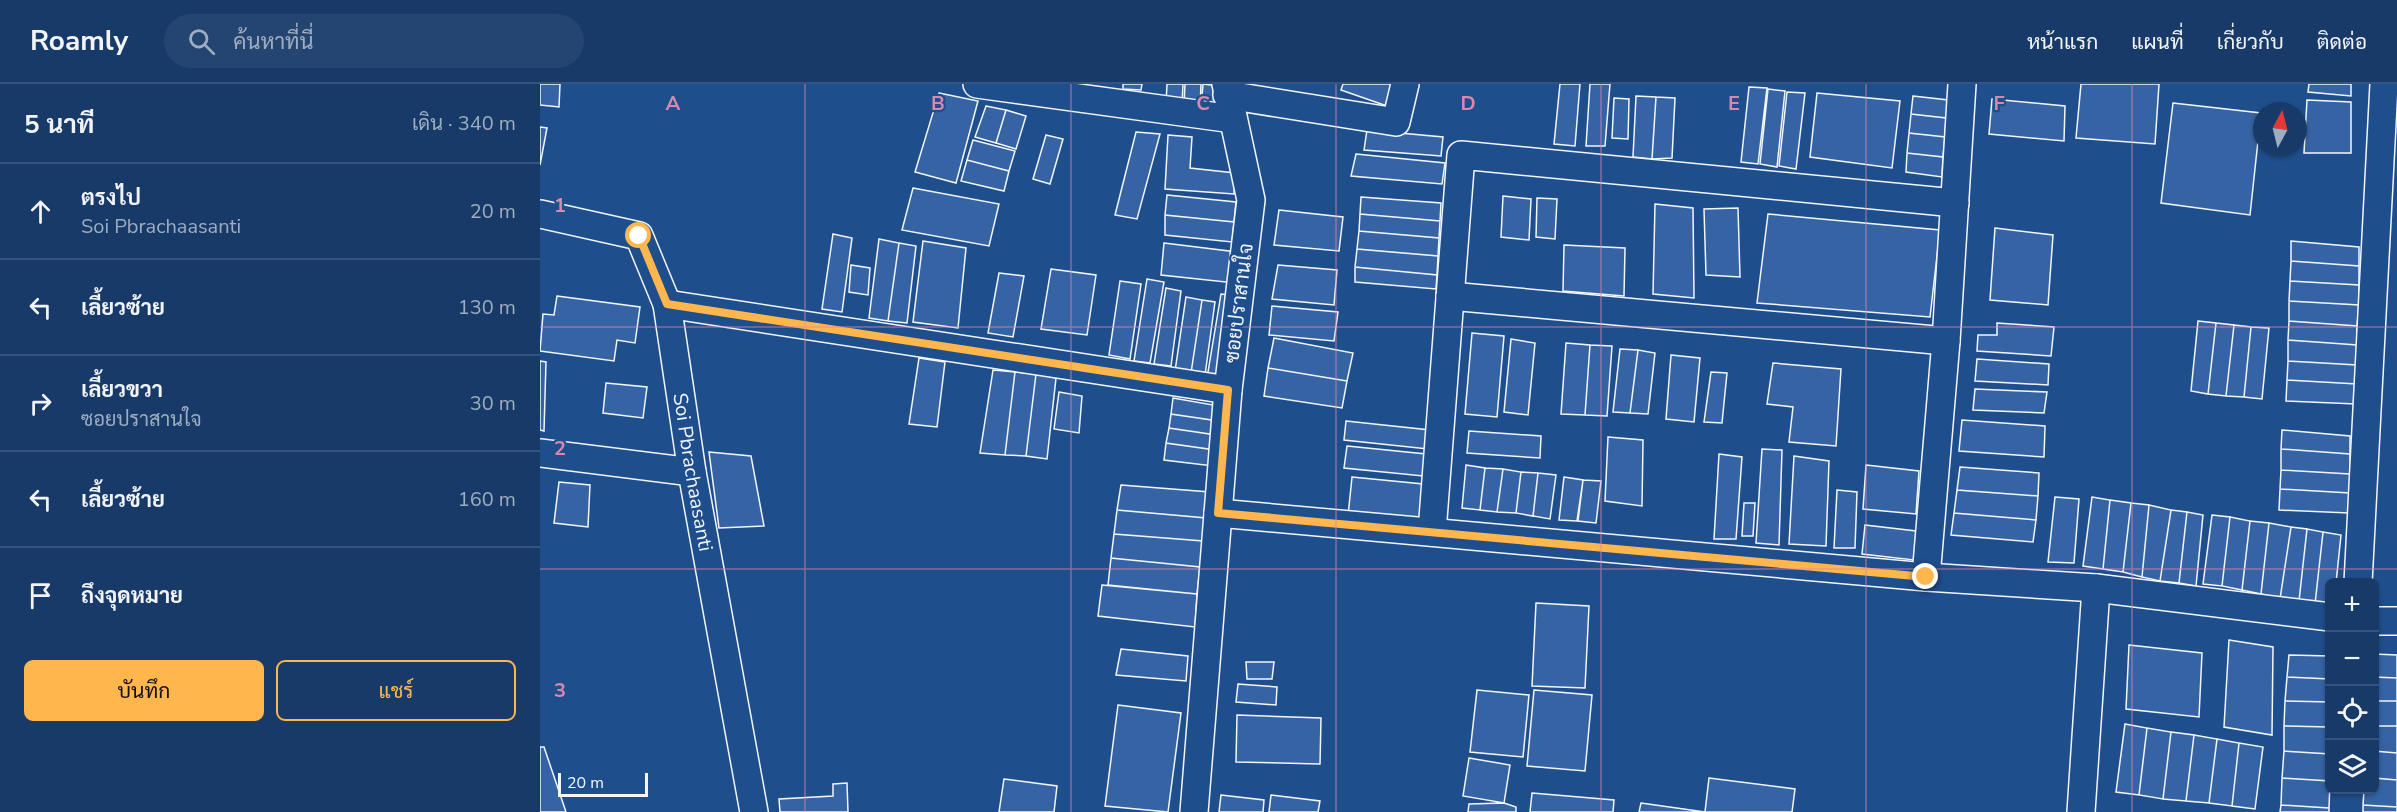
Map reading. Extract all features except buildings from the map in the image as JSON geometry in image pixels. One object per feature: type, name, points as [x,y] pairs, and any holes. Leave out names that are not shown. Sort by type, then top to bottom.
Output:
[{"type":"street","points":[[977,84],[1229,99],[1396,122],[1406,84]]},
{"type":"street","points":[[1926,577],[1946,341],[1962,84]]},
{"type":"street","points":[[2358,578],[2384,84]]},
{"type":"street","name":"ซอยปราสานใจ","points":[[1194,812],[1228,390],[1251,200],[1229,99]]},
{"type":"street","points":[[1432,532],[1461,155],[1955,203]]},
{"type":"street","name":"Soi Pbrachaasanti","points":[[540,214],[639,236],[667,304],[692,472],[754,812]]},
{"type":"street","points":[[1450,296],[1946,341]]},
{"type":"street","points":[[667,304],[1228,390]]},
{"type":"street","points":[[540,453],[692,472]]},
{"type":"street","points":[[1218,513],[1926,577],[2096,588],[2325,616]]},
{"type":"street","points":[[2081,812],[2096,588]]},
{"type":"street","points":[[2379,621],[2397,621]]},
{"type":"route","points":[[639,236],[667,304],[1228,390],[1218,513],[1926,577]]}]
